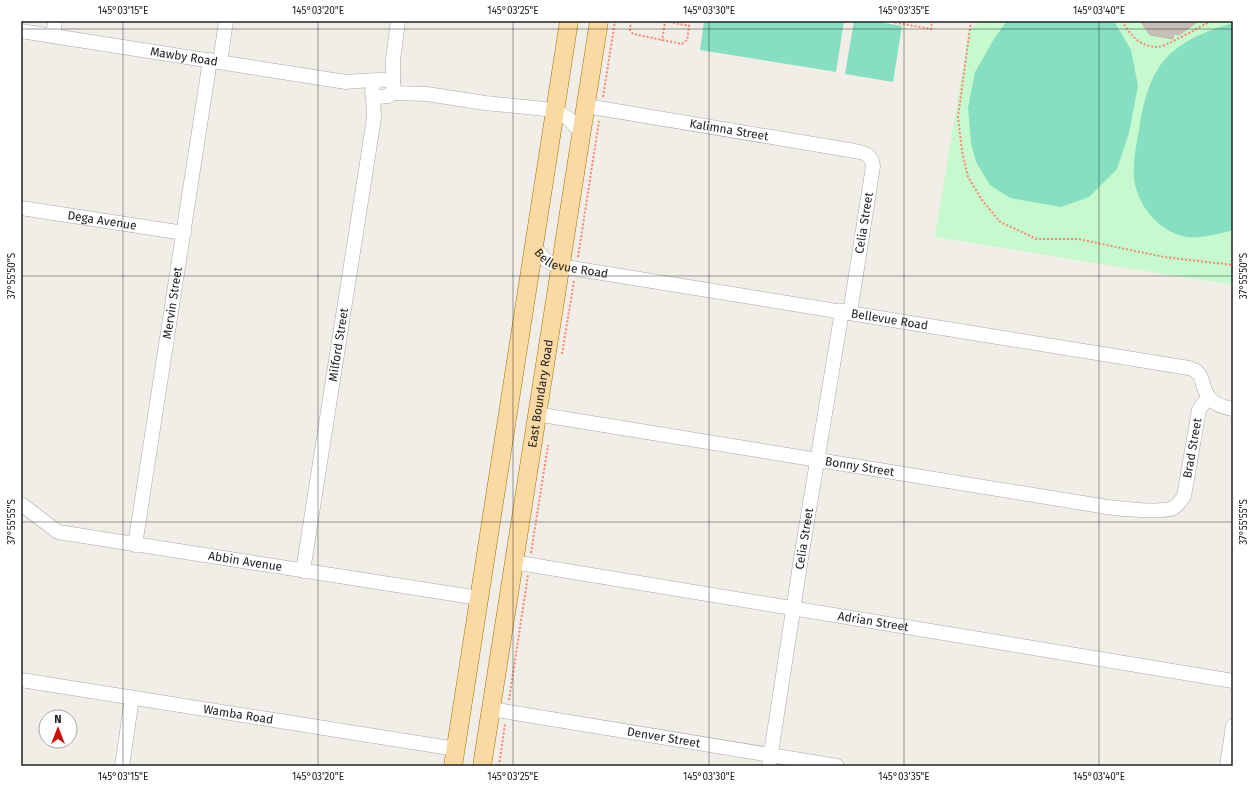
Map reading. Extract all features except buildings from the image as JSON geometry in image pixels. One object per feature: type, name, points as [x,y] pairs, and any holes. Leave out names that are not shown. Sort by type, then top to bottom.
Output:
[{"type":"main road","points":[[453,766],[533,244],[569,21]]},
{"type":"main road","name":"East Boundary Road","points":[[482,766],[499,710],[521,563],[524,488],[536,414],[568,267],[581,132],[593,107],[599,21]]},
{"type":"main road","points":[[496,483],[524,488]]},
{"type":"street","points":[[53,36],[55,21]]},
{"type":"street","name":"Mervin Street","points":[[135,544],[184,233],[215,61],[226,21]]},
{"type":"street","name":"Milford Street","points":[[303,572],[374,118],[393,60],[398,21]]},
{"type":"street","name":"Mawby Road","points":[[21,31],[554,114],[569,119],[581,132]]},
{"type":"street","name":"Kalimna Street","points":[[593,107],[855,151],[870,157]]},
{"type":"street","name":"Celia Street","points":[[770,760],[817,460],[873,166],[870,157]]},
{"type":"street","name":"Dega Avenue","points":[[21,208],[184,233]]},
{"type":"street","name":"Bellevue Road","points":[[533,244],[541,256],[551,265],[1189,368],[1196,370],[1200,375],[1208,397]]},
{"type":"street","points":[[1208,397],[1219,406],[1233,409]]},
{"type":"street","name":"Brad Street","points":[[1181,501],[1186,487],[1199,410],[1208,397]]},
{"type":"street","name":"Bonny Street","points":[[536,414],[1107,507],[1168,510],[1173,508],[1181,501]]},
{"type":"street","name":"Abbin Avenue","points":[[21,504],[58,532],[303,572],[479,598]]},
{"type":"street","name":"Adrian Street","points":[[521,563],[1233,681]]},
{"type":"street","name":"Wamba Road","points":[[21,680],[456,748]]},
{"type":"street","points":[[122,766],[132,698]]},
{"type":"street","name":"Denver Street","points":[[499,710],[770,760],[837,766]]},
{"type":"street","points":[[1227,766],[1233,726]]},
{"type":"path","points":[[561,361],[568,267],[593,107],[615,21]]},
{"type":"path","points":[[630,21],[630,30],[633,34],[682,44],[687,40],[690,21]]},
{"type":"path","points":[[659,21],[689,26]]},
{"type":"path","points":[[662,41],[665,21]]},
{"type":"path","points":[[887,21],[931,29],[932,21]]},
{"type":"path","points":[[971,21],[958,117],[962,151],[968,177],[982,200],[1000,222],[1037,239],[1078,239],[1164,257],[1233,265]]},
{"type":"path","points":[[1122,21],[1130,34],[1142,43],[1159,47],[1210,21]]},
{"type":"path","points":[[499,766],[499,710],[521,563],[548,443]]},
{"type":"green space","points":[[704,21],[844,21],[836,72],[700,50]]},
{"type":"green space","points":[[854,21],[873,21],[902,26],[893,82],[845,74]]},
{"type":"green space","points":[[981,21],[1233,21],[1233,285],[935,237],[969,30]]},
{"type":"green space","points":[[1007,21],[1114,21],[1131,50],[1138,86],[1129,133],[1117,169],[1089,197],[1061,207],[1010,198],[990,185],[976,162],[971,143],[968,108],[975,72],[994,39]]},
{"type":"green space","points":[[1233,23],[1233,230],[1201,237],[1182,236],[1166,229],[1153,218],[1143,204],[1136,188],[1134,159],[1145,99],[1158,69],[1171,53],[1200,35]]}]
